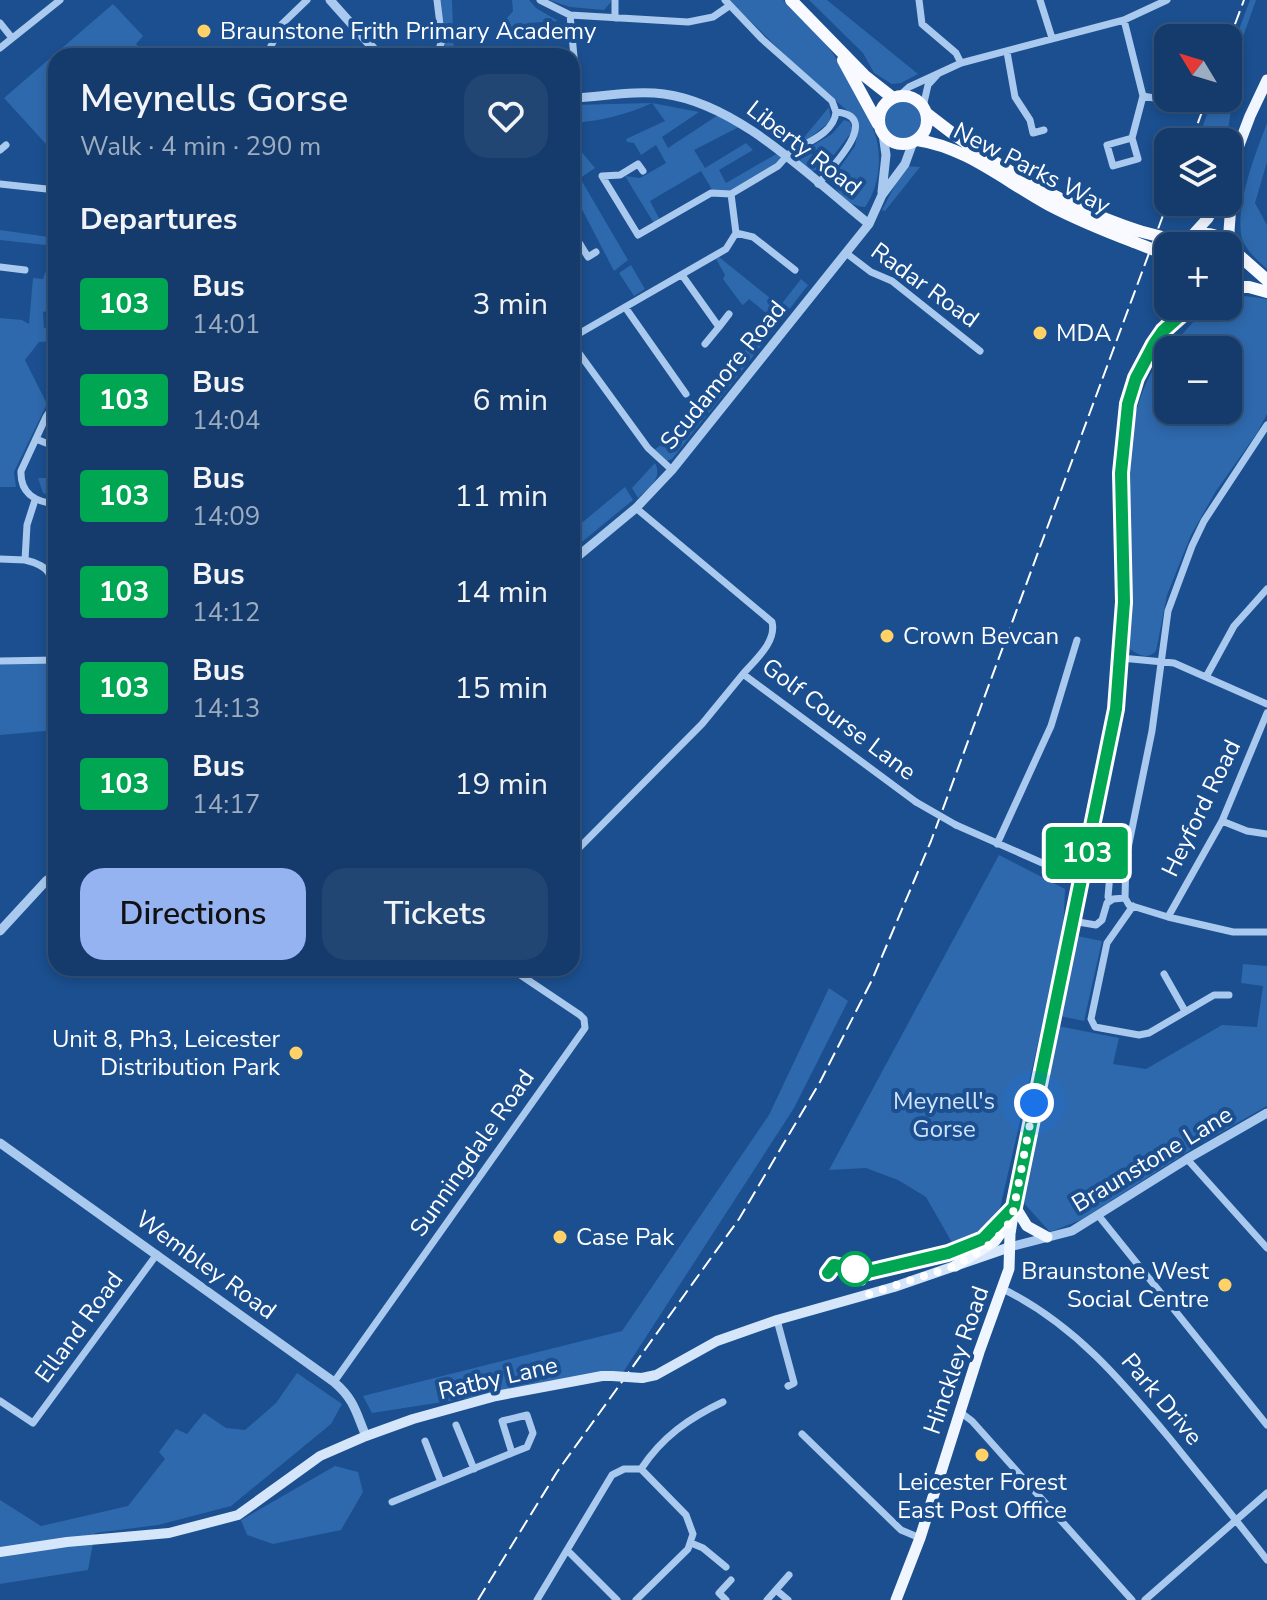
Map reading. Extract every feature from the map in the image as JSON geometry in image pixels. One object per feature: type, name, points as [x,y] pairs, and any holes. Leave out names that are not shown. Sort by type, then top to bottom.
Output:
[{"type":"highway","points":[[791,0],[865,76],[896,97],[912,98],[925,110],[926,128],[915,141],[900,144],[881,130],[833,44]]},
{"type":"highway","points":[[881,130],[883,107],[896,97]]},
{"type":"highway","name":"New Parks Way","points":[[925,110],[967,145],[1050,195],[1112,222],[1154,249]]},
{"type":"highway","name":"New Parks Way","points":[[915,141],[938,143],[956,150],[1051,206],[1136,236],[1154,237]]},
{"type":"highway","points":[[1242,258],[1267,280]]},
{"type":"highway","points":[[1242,287],[1267,292]]},
{"type":"main road","points":[[1242,138],[1267,80]]},
{"type":"main road","points":[[1195,232],[1208,216]]},
{"type":"main road","name":"Hinckley Road","points":[[901,1599],[1009,1269],[1014,1205],[1116,709],[1124,602],[1121,491],[1125,423],[1136,378],[1167,320]]},
{"type":"main road","name":"Hinckley Road","points":[[1163,331],[1175,320]]},
{"type":"main road","points":[[1014,1205],[1027,1226],[1047,1237]]},
{"type":"main road","points":[[955,1266],[995,1241],[1012,1218]]},
{"type":"main road","name":"Ratby Lane","points":[[0,1552],[67,1542],[169,1533],[238,1515],[320,1456],[413,1419],[496,1396],[602,1376],[642,1378],[656,1375],[717,1341],[777,1320],[894,1287],[1010,1247]]},
{"type":"street","points":[[0,48],[60,0]]},
{"type":"street","points":[[270,48],[282,24],[307,0]]},
{"type":"street","points":[[330,0],[373,48]]},
{"type":"street","points":[[437,0],[442,41],[439,48]]},
{"type":"street","points":[[540,0],[570,15],[688,22],[713,17],[727,3],[832,101],[836,112],[834,124],[828,130],[788,154],[778,166],[731,194],[712,193],[638,235],[602,176],[620,175],[638,164],[643,171]]},
{"type":"street","points":[[615,0],[615,18]]},
{"type":"street","points":[[919,0],[922,24],[956,53],[961,63]]},
{"type":"street","points":[[1040,0],[1052,38]]},
{"type":"street","points":[[896,97],[909,87],[961,63],[1124,20],[1167,0]]},
{"type":"street","points":[[570,15],[572,48]]},
{"type":"street","points":[[1124,20],[1143,96],[1132,138],[1138,159],[1113,166],[1107,145],[1132,138]]},
{"type":"street","points":[[0,23],[12,38]]},
{"type":"street","points":[[1007,52],[1015,97],[1030,120],[1033,133],[1044,130]]},
{"type":"street","points":[[925,110],[928,85],[940,73]]},
{"type":"street","name":"Liberty Road","points":[[580,98],[652,93],[697,101],[744,125],[788,154],[818,184],[869,224]]},
{"type":"street","points":[[1143,96],[1154,98]]},
{"type":"street","points":[[818,184],[853,141],[856,130],[853,119],[836,112]]},
{"type":"street","name":"Scudamore Road","points":[[881,130],[886,155],[882,195]]},
{"type":"street","name":"Scudamore Road","points":[[580,554],[636,508],[672,470],[869,224],[882,195],[905,164],[915,141]]},
{"type":"street","points":[[0,184],[48,189]]},
{"type":"street","points":[[580,333],[726,249],[736,233],[731,194]]},
{"type":"street","points":[[736,233],[753,237],[795,270]]},
{"type":"street","points":[[580,244],[588,257],[596,252]]},
{"type":"street","name":"Radar Road","points":[[846,253],[871,272],[892,281],[980,351]]},
{"type":"street","points":[[0,267],[25,270]]},
{"type":"street","points":[[682,275],[719,327]]},
{"type":"street","points":[[625,307],[686,394]]},
{"type":"street","points":[[705,344],[729,314]]},
{"type":"street","points":[[580,354],[648,448],[672,470]]},
{"type":"street","points":[[48,417],[21,471],[25,490],[35,500],[48,502]]},
{"type":"street","points":[[1267,425],[1215,503],[1192,546],[1168,611],[1152,731],[1126,858],[1125,898],[1133,906],[1168,917],[1233,932],[1267,932]]},
{"type":"street","points":[[36,439],[48,444]]},
{"type":"street","points":[[25,560],[27,525],[35,500]]},
{"type":"street","name":"Golf Course Lane","points":[[636,508],[772,622],[774,630],[770,641],[743,674],[916,802],[956,825],[1081,880]]},
{"type":"street","points":[[0,559],[41,563],[48,572]]},
{"type":"street","points":[[1206,677],[1234,626],[1267,589]]},
{"type":"street","points":[[41,599],[48,598]]},
{"type":"street","points":[[997,844],[1051,726],[1077,640]]},
{"type":"street","points":[[1121,658],[1174,663],[1267,704]]},
{"type":"street","points":[[0,661],[48,660]]},
{"type":"street","points":[[580,847],[702,724],[743,674]]},
{"type":"street","name":"Heyford Road","points":[[1168,917],[1222,821],[1267,713]]},
{"type":"street","points":[[1222,821],[1247,831],[1267,834]]},
{"type":"street","points":[[1072,921],[1092,926],[1099,923],[1110,901],[1111,862],[1087,855]]},
{"type":"street","points":[[0,931],[48,880]]},
{"type":"street","points":[[1110,901],[1125,898]]},
{"type":"street","points":[[1133,906],[1107,943],[1092,1023],[1095,1027],[1139,1035],[1149,1033],[1214,995],[1229,995]]},
{"type":"street","points":[[1164,974],[1185,1011]]},
{"type":"street","name":"Sunningdale Road","points":[[334,1382],[585,1028],[580,1015],[522,976]]},
{"type":"street","name":"Braunstone Lane","points":[[1010,1247],[1072,1231],[1267,1113]]},
{"type":"street","name":"Wembley Road","points":[[0,1143],[334,1382],[348,1394],[357,1409],[366,1436]]},
{"type":"street","points":[[1187,1159],[1267,1248]]},
{"type":"street","points":[[1098,1215],[1267,1425]]},
{"type":"street","name":"Elland Road","points":[[0,1401],[33,1423],[157,1254]]},
{"type":"street","name":"Park Drive","points":[[1003,1289],[1047,1313],[1097,1355],[1237,1520],[1267,1560]]},
{"type":"street","points":[[777,1320],[794,1383],[788,1386]]},
{"type":"street","points":[[641,1469],[674,1431],[723,1402]]},
{"type":"street","points":[[960,1412],[972,1421],[1132,1600]]},
{"type":"street","points":[[392,1502],[527,1447],[533,1433],[527,1415],[502,1421],[512,1453]]},
{"type":"street","points":[[456,1425],[474,1469]]},
{"type":"street","points":[[802,1434],[901,1530],[920,1538]]},
{"type":"street","points":[[425,1441],[441,1482]]},
{"type":"street","points":[[537,1600],[612,1475],[624,1469],[641,1469],[690,1520],[693,1534],[691,1543],[636,1600]]},
{"type":"street","points":[[1145,1600],[1267,1493]]},
{"type":"street","points":[[691,1543],[703,1548],[726,1567]]},
{"type":"street","points":[[567,1550],[617,1600]]},
{"type":"street","points":[[767,1600],[789,1575]]},
{"type":"street","points":[[726,1600],[719,1593],[731,1580]]},
{"type":"street","points":[[776,1590],[788,1600]]},
{"type":"green space","points":[[440,0],[452,0],[454,48],[443,48]]},
{"type":"green space","points":[[512,0],[529,0],[558,21],[528,23],[513,41],[498,29],[513,11]]},
{"type":"green space","points":[[549,0],[611,2],[604,10],[570,7]]},
{"type":"green space","points":[[729,0],[783,0],[821,38],[839,63],[868,116],[878,146],[876,183],[865,207],[854,205],[844,198],[832,179],[855,146],[859,126],[852,115]]},
{"type":"green space","points":[[809,0],[827,0],[918,74],[892,84],[874,73],[863,53]]},
{"type":"green space","points":[[1250,0],[1256,0],[1242,40],[1241,24]]},
{"type":"green space","points":[[113,4],[143,36],[136,44],[140,48],[62,48]]},
{"type":"green space","points":[[48,60],[48,146],[4,98]]},
{"type":"green space","points":[[903,101],[917,106],[922,120],[917,134],[903,139],[889,134],[884,120],[889,106]]},
{"type":"green space","points":[[652,103],[699,112],[662,137],[668,148],[718,115],[739,127],[694,150],[705,168],[746,143],[753,150],[719,170],[726,183],[778,153],[786,157],[731,194],[714,193],[701,171],[650,201],[661,222],[655,225],[625,176],[640,178],[666,163],[656,145],[641,155],[634,143],[626,139],[665,121]]},
{"type":"green space","points":[[652,103],[613,117],[580,122],[580,105]]},
{"type":"green space","points":[[829,107],[831,121],[803,143],[801,141]]},
{"type":"green space","points":[[1208,112],[1231,112],[1228,128],[1202,128]]},
{"type":"green space","points":[[844,120],[850,122],[853,130],[834,155],[807,149],[832,134]]},
{"type":"green space","points":[[1267,123],[1267,162],[1255,203],[1267,225],[1267,269],[1244,244],[1241,232],[1242,207]]},
{"type":"green space","points":[[580,150],[595,168],[580,178]]},
{"type":"green space","points":[[804,153],[830,157],[821,169],[811,171],[799,161],[799,156]]},
{"type":"green space","points":[[905,166],[920,167],[885,211],[882,210]]},
{"type":"green space","points":[[580,178],[628,260],[614,271],[580,205]]},
{"type":"green space","points":[[0,230],[48,237],[48,245],[0,240]]},
{"type":"green space","points":[[719,257],[780,306],[801,279],[808,285],[709,413],[703,405],[771,317],[749,299],[743,305],[740,302],[723,279],[725,275],[716,259]]},
{"type":"green space","points":[[48,265],[48,311],[43,312],[48,341],[39,342],[25,360],[47,404],[14,472],[16,487],[0,487],[0,318],[22,320],[29,324],[33,278],[43,279]]},
{"type":"green space","points":[[631,265],[645,289],[634,296],[619,273]]},
{"type":"green space","points":[[1245,296],[1267,299],[1267,414],[1191,535],[1167,595],[1156,651],[1143,656],[1130,649],[1126,484],[1130,442],[1139,402],[1154,367],[1154,424],[1242,424],[1242,336],[1180,336],[1196,320],[1242,320],[1242,297]]},
{"type":"green space","points":[[699,409],[706,416],[672,459],[667,461],[654,450],[665,442],[669,447]]},
{"type":"green space","points":[[655,463],[656,478],[638,498],[632,488]]},
{"type":"green space","points":[[38,478],[48,478],[48,495],[43,493]]},
{"type":"green space","points":[[625,487],[633,500],[580,543],[580,524]]},
{"type":"green space","points":[[48,662],[48,731],[0,735],[0,664]]},
{"type":"green space","name":"Meynell's Gorse","points":[[999,855],[1065,889],[1063,935],[1000,1208],[975,1237],[954,1246],[926,1197],[898,1180],[866,1168],[829,1170]]},
{"type":"green space","points":[[1077,936],[1102,941],[1084,1021],[1060,1016]]},
{"type":"green space","points":[[1243,964],[1267,966],[1267,1106],[1195,1147],[1081,1220],[1050,1232],[1022,1201],[1058,1026],[1119,1038],[1113,1064],[1146,1069],[1222,1025],[1257,1027],[1263,986],[1241,983]]},
{"type":"green space","points":[[829,988],[848,1001],[794,1108],[622,1374],[372,1413],[363,1396],[622,1331],[769,1115]]},
{"type":"green space","points":[[297,1373],[342,1404],[331,1424],[231,1506],[158,1525],[95,1533],[88,1570],[0,1584],[0,1500],[41,1526],[128,1506],[165,1459],[159,1452],[176,1429],[187,1434],[204,1413],[226,1428],[245,1430],[276,1403]]},
{"type":"green space","points":[[335,1466],[358,1472],[363,1492],[341,1530],[273,1544],[247,1535],[241,1520]]},
{"type":"railway","points":[[1235,24],[1244,0]]},
{"type":"railway","points":[[1196,128],[1202,112]]},
{"type":"railway","points":[[478,1600],[557,1472],[739,1219],[820,1082],[872,980],[931,841],[1163,216]]},
{"type":"bus line","name":"103","points":[[828,1273],[834,1265],[868,1272],[948,1253],[983,1239],[1014,1207],[1116,709],[1124,602],[1121,473],[1128,404],[1145,359],[1163,331],[1176,320]]},
{"type":"place","name":"Braunstone Frith Primary Academy","points":[[204,31]]},
{"type":"place","name":"MDA","points":[[1040,333]]},
{"type":"place","name":"Crown Bevcan","points":[[887,636]]},
{"type":"place","name":"Unit 8, Ph3, Leicester Distribution Park","points":[[296,1053]]},
{"type":"place","name":"Case Pak","points":[[560,1237]]},
{"type":"place","name":"Braunstone West Social Centre","points":[[1225,1285]]},
{"type":"place","name":"Leicester Forest East Post Office","points":[[982,1455]]},
{"type":"route","points":[[855,1269],[869,1294],[955,1266],[995,1241],[1012,1218],[1034,1103]]}]
